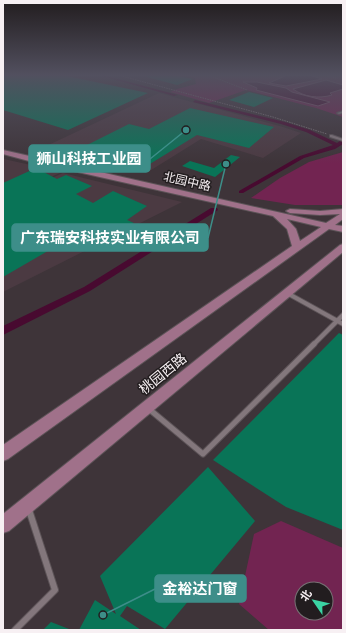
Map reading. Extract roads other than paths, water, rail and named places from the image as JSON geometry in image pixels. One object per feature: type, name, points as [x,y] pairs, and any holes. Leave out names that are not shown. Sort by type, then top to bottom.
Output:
[{"type":"street","points":[[332,136],[343,140]]},
{"type":"street","name":"北园中路","points":[[3,150],[337,221],[343,229]]},
{"type":"street","name":"北园中路","points":[[3,150],[29,159],[271,213],[337,221]]},
{"type":"street","points":[[287,211],[320,213],[343,211]]},
{"type":"street","points":[[271,213],[287,222],[294,232],[297,247]]},
{"type":"street","name":"桃园西路","points":[[3,454],[297,247],[337,221]]},
{"type":"street","name":"桃园西路","points":[[3,525],[343,247]]},
{"type":"lane","points":[[287,293],[343,324]]},
{"type":"lane","points":[[147,407],[203,454],[343,315]]},
{"type":"lane","points":[[15,630],[55,590],[27,506]]},
{"type":"waterway","points":[[209,105],[283,123],[308,131],[337,145]]},
{"type":"waterway","points":[[241,192],[302,157],[333,148],[343,141]]},
{"type":"waterway","points":[[3,331],[87,289],[214,210]]},
{"type":"place","name":"狮山科技工业园","points":[[186,130]]},
{"type":"place","name":"广东瑞安科技实业有限公司","points":[[226,164]]},
{"type":"place","name":"金裕达门窗","points":[[103,615]]}]
